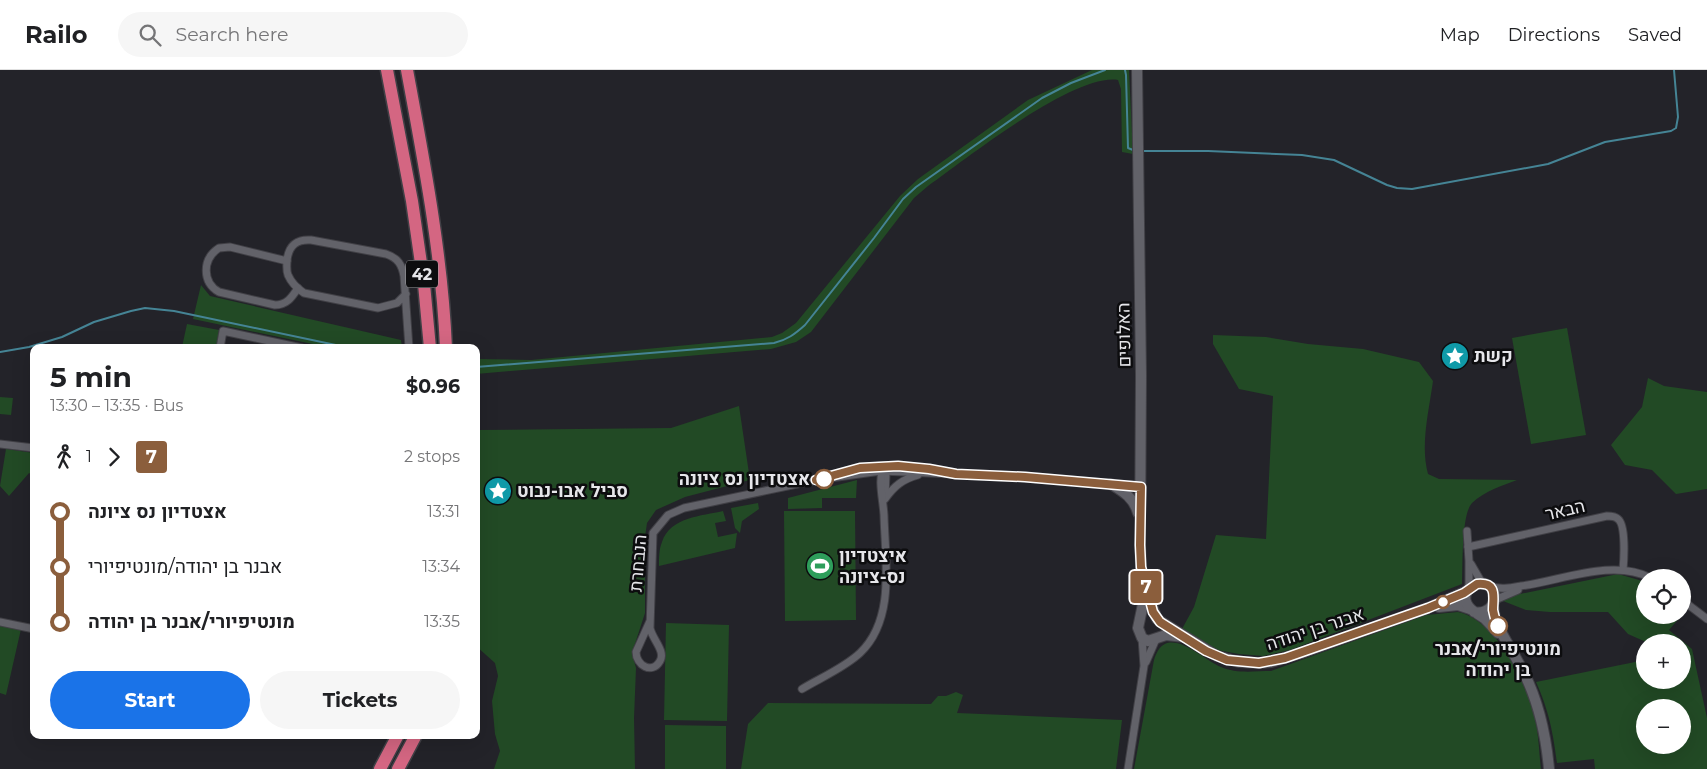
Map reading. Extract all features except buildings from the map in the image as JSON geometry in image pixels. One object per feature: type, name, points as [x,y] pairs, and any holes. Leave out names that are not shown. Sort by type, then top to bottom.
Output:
[{"type":"highway","name":"42","points":[[387,70],[412,201],[424,284],[430,344]]},
{"type":"highway","name":"42","points":[[407,70],[432,206],[446,344]]},
{"type":"highway","points":[[380,769],[396,739]]},
{"type":"highway","points":[[398,769],[414,739]]},
{"type":"street","name":"האלופים","points":[[1138,70],[1141,487],[1139,516],[1143,604],[1140,622]]},
{"type":"street","name":"האלופים","points":[[1137,102],[1145,70]]},
{"type":"street","points":[[406,294],[402,299],[393,304],[372,308],[304,293],[288,276],[287,261],[292,245],[302,240],[311,240],[386,254],[397,259],[401,264],[404,276],[406,294],[408,314],[409,344]]},
{"type":"street","points":[[287,261],[230,247],[219,248],[210,258],[206,273],[207,279],[212,287],[219,292],[275,305],[281,305],[286,302],[298,288]]},
{"type":"street","points":[[393,304],[403,308],[408,314]]},
{"type":"street","points":[[221,344],[223,331],[283,344]]},
{"type":"street","points":[[0,446],[30,448]]},
{"type":"street","name":"הנבחרת","points":[[656,644],[652,638],[650,622],[654,533],[668,515],[674,511],[816,480],[860,468],[924,473],[1025,477],[1141,487]]},
{"type":"street","name":"הנבחרת","points":[[816,480],[883,469],[922,468],[956,474]]},
{"type":"street","points":[[802,689],[856,657],[878,628],[883,608],[886,581],[884,510],[881,487],[883,469]]},
{"type":"street","points":[[883,469],[884,510]]},
{"type":"street","points":[[864,473],[872,476],[881,487]]},
{"type":"street","points":[[885,499],[899,483],[909,477],[924,473]]},
{"type":"street","points":[[1111,484],[1127,493],[1136,506],[1139,516]]},
{"type":"street","name":"הבאר","points":[[1468,547],[1613,516],[1621,522],[1624,570]]},
{"type":"street","points":[[1467,531],[1469,561],[1466,600],[1472,610],[1483,618],[1507,643]]},
{"type":"street","points":[[1469,561],[1484,584],[1493,591],[1495,619],[1524,672],[1536,702],[1543,729],[1549,769]]},
{"type":"street","name":"האלופים","points":[[1141,567],[1149,600],[1158,620]]},
{"type":"street","points":[[1468,590],[1472,585],[1484,584],[1501,589],[1600,570],[1624,570],[1636,574]]},
{"type":"street","points":[[1472,610],[1479,613],[1487,611],[1494,602],[1510,592],[1535,584]]},
{"type":"street","name":"אבנר בן יהודה","points":[[1158,620],[1206,651],[1227,660],[1248,663],[1271,662],[1428,608],[1468,590]]},
{"type":"street","name":"אבנר בן יהודה","points":[[1428,608],[1458,606],[1472,610]]},
{"type":"street","points":[[1691,607],[1707,619]]},
{"type":"street","points":[[1128,769],[1143,672],[1142,638],[1138,632],[1140,622],[1146,617],[1158,620],[1162,629],[1143,672]]},
{"type":"street","points":[[0,622],[30,628]]},
{"type":"street","name":"הנבחרת","points":[[638,648],[650,622]]},
{"type":"street","points":[[1142,638],[1148,641],[1171,635],[1184,637]]},
{"type":"street","points":[[644,643],[656,644],[660,647],[662,655],[659,663],[652,667],[644,667],[636,656],[638,648],[644,643]]},
{"type":"green space","points":[[1092,70],[1129,70],[1133,154],[1122,152],[1121,89],[1118,80],[1099,81],[1049,103],[1021,120],[914,198],[811,332],[796,342],[771,349],[480,374],[480,359],[531,360],[772,337],[782,333],[796,323],[900,196],[918,179],[1028,100]]},
{"type":"green space","points":[[201,285],[210,296],[401,340],[402,344],[313,344],[193,319]]},
{"type":"green space","points":[[187,324],[219,330],[217,344],[183,344]]},
{"type":"green space","points":[[1567,328],[1586,435],[1531,444],[1512,338]]},
{"type":"green space","points":[[1213,335],[1266,337],[1308,344],[1363,349],[1419,362],[1433,381],[1425,440],[1428,474],[1439,479],[1517,480],[1482,495],[1468,509],[1464,529],[1462,584],[1290,650],[1263,656],[1217,650],[1182,629],[1194,607],[1216,535],[1266,539],[1273,396],[1239,389],[1213,344]]},
{"type":"green space","points":[[1648,378],[1664,386],[1707,392],[1707,489],[1676,494],[1652,470],[1625,465],[1611,445],[1642,407]]},
{"type":"green space","points":[[0,397],[13,398],[11,415],[0,414]]},
{"type":"green space","points":[[739,406],[750,480],[685,497],[656,510],[647,523],[645,537],[645,613],[632,653],[636,668],[634,718],[635,769],[494,769],[500,751],[495,734],[492,701],[498,676],[495,663],[480,650],[480,430],[671,428]]},
{"type":"green space","points":[[6,449],[30,452],[30,474],[9,496],[0,486]]},
{"type":"green space","points":[[857,480],[856,498],[822,498],[822,508],[788,509],[788,498]]},
{"type":"green space","points":[[758,503],[759,509],[742,521],[740,533],[735,528],[731,508]]},
{"type":"green space","points":[[723,511],[726,521],[715,523],[718,537],[737,533],[735,548],[659,566],[661,545],[672,527],[697,516]]},
{"type":"green space","name":"איצטדיון נס-ציונה","points":[[784,511],[855,511],[856,620],[785,621]]},
{"type":"green space","points":[[1618,574],[1636,579],[1636,624],[1674,624],[1669,630],[1674,634],[1636,634],[1636,638],[1628,634],[1608,612],[1526,610],[1503,601],[1505,597]]},
{"type":"green space","points":[[1458,612],[1472,617],[1485,627],[1508,655],[1517,672],[1535,719],[1541,769],[1134,769],[1154,660],[1159,649],[1165,644],[1181,644],[1214,664],[1233,671],[1271,671],[1426,615]]},
{"type":"green space","points":[[666,623],[729,625],[727,721],[664,720]]},
{"type":"green space","points":[[0,624],[21,629],[6,695],[0,693]]},
{"type":"green space","points":[[1691,648],[1707,718],[1707,769],[1595,769],[1594,759],[1557,763],[1550,722],[1536,682],[1636,662],[1636,689],[1691,689]]},
{"type":"green space","points":[[956,692],[963,695],[957,713],[1122,720],[1116,769],[741,769],[748,724],[768,703],[931,704],[938,696],[946,696]]},
{"type":"green space","points":[[665,725],[726,726],[726,769],[665,769]]},
{"type":"waterway","points":[[480,367],[779,342],[794,334],[805,325],[903,199],[916,187],[1042,98],[1071,83],[1105,70]]},
{"type":"waterway","points":[[1125,70],[1128,148],[1133,150]]},
{"type":"waterway","points":[[1143,151],[1208,151],[1302,155],[1334,160],[1387,185],[1412,189],[1548,164],[1605,142],[1671,131],[1676,128],[1678,117],[1674,70]]},
{"type":"waterway","points":[[39,344],[62,337],[94,322],[145,308],[174,311],[331,344]]},
{"type":"waterway","points":[[0,352],[30,347]]},
{"type":"bus line","name":"7","points":[[824,479],[816,480],[860,468],[898,466],[956,474],[1071,480],[1141,487],[1139,516],[1141,567],[1153,612],[1160,622],[1206,651],[1227,660],[1259,663],[1285,658],[1428,608],[1464,593],[1472,585],[1482,583],[1490,587],[1495,595],[1493,611],[1498,626]]},
{"type":"place","name":"קשת","points":[[1455,356]]},
{"type":"place","name":"אצטדיון נס ציונה","points":[[824,479]]},
{"type":"place","name":"סביל אבו-נבוט","points":[[498,491]]},
{"type":"place","name":"איצטדיון נס-ציונה","points":[[820,566]]},
{"type":"place","name":"מונטיפיורי/אבנר בן יהודה","points":[[1498,626]]}]
